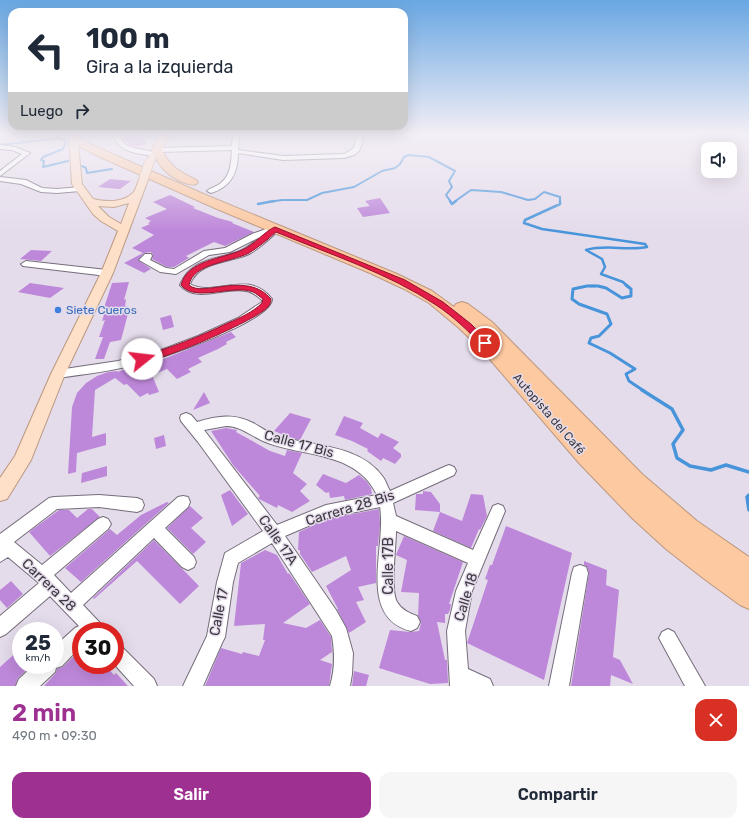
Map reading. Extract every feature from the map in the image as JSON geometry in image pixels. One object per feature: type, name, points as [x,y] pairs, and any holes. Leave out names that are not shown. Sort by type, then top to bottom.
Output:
[{"type":"highway","name":"Autopista del Café","points":[[132,167],[273,230],[402,282],[440,304],[468,326],[502,360],[566,435],[608,480],[651,520],[702,562],[749,596]]},
{"type":"highway","name":"Autopista del Café","points":[[165,167],[172,172],[258,214],[404,272],[460,306],[491,331],[634,481],[690,529],[749,572]]},
{"type":"main road","points":[[75,167],[76,178],[80,189],[88,201],[104,219],[123,229]]},
{"type":"main road","points":[[0,493],[22,460],[58,374],[107,273],[123,229],[149,167]]},
{"type":"main road","points":[[88,201],[98,204],[114,204],[127,201],[137,194]]},
{"type":"street","points":[[0,174],[9,167]]},
{"type":"street","points":[[211,191],[224,186],[234,167]]},
{"type":"street","points":[[0,179],[23,182],[41,190],[57,191],[80,189]]},
{"type":"street","points":[[148,256],[144,260],[165,272],[176,271],[207,253],[227,250],[254,236],[273,230]]},
{"type":"street","points":[[58,374],[127,363],[158,355],[206,337],[248,317],[261,309],[266,303],[267,299],[256,290],[236,287],[199,291],[189,290],[185,285],[186,279],[194,271],[205,265],[245,252],[261,242],[273,230]]},
{"type":"street","points":[[26,264],[107,273]]},
{"type":"street","name":"Calle 17 Bis","points":[[190,423],[232,420],[274,440],[343,456],[367,470],[382,486],[386,498]]},
{"type":"street","name":"Calle 17A","points":[[190,423],[274,533],[330,616],[340,634],[344,653],[342,680]]},
{"type":"street","name":"Carrera 28 Bis","points":[[231,558],[274,533],[326,512],[386,498],[449,471]]},
{"type":"street","name":"Calle 17B","points":[[386,498],[388,520],[387,595],[390,608],[403,621],[411,622]]},
{"type":"street","points":[[3,546],[54,503],[99,501],[136,505]]},
{"type":"street","points":[[71,604],[183,502]]},
{"type":"street","name":"Calle 18","points":[[460,680],[456,631],[464,591],[498,512]]},
{"type":"street","points":[[388,520],[478,560]]},
{"type":"street","points":[[0,628],[103,524]]},
{"type":"street","points":[[155,529],[188,562]]},
{"type":"street","name":"Carrera 28","points":[[3,546],[47,579],[71,604],[83,622]]},
{"type":"street","name":"Calle 17","points":[[193,686],[216,637],[225,582],[231,558]]},
{"type":"street","points":[[559,686],[580,573]]},
{"type":"street","points":[[668,638],[695,686]]},
{"type":"street","points":[[64,651],[72,644]]},
{"type":"street","points":[[124,662],[147,686]]},
{"type":"street","points":[[26,686],[39,674]]},
{"type":"street","points":[[460,680],[483,686]]},
{"type":"building","points":[[110,179],[131,181],[120,189],[98,187]]},
{"type":"building","points":[[170,195],[195,207],[193,208],[233,222],[232,223],[254,232],[225,246],[214,242],[186,256],[189,258],[174,267],[167,267],[152,259],[153,255],[151,252],[144,253],[138,260],[151,269],[144,273],[124,263],[143,253],[132,248],[154,235],[141,228],[150,224],[148,223],[151,221],[145,218],[167,209],[153,202]]},
{"type":"building","points":[[380,198],[390,213],[363,217],[357,208],[370,206],[365,201]]},
{"type":"building","points":[[31,250],[52,251],[41,261],[20,259]]},
{"type":"building","points":[[129,282],[124,300],[126,299],[125,307],[128,306],[126,310],[129,310],[121,340],[110,342],[104,359],[95,359],[103,337],[99,337],[105,320],[102,321],[106,308],[104,308],[112,283]]},
{"type":"building","points":[[30,283],[64,288],[50,298],[18,292]]},
{"type":"building","points":[[171,315],[174,327],[163,330],[160,318]]},
{"type":"building","points":[[231,332],[236,337],[226,342],[227,344],[218,349],[198,358],[202,362],[188,369],[191,372],[177,379],[167,369],[152,375],[159,392],[149,395],[148,393],[140,397],[127,384],[124,385],[115,378],[95,390],[92,437],[106,433],[106,445],[77,453],[76,472],[68,474],[72,407],[77,393],[86,383],[97,376],[108,372],[118,372],[125,369],[127,371],[156,362]]},
{"type":"building","points":[[204,392],[210,403],[193,410]]},
{"type":"building","points":[[290,413],[311,419],[300,440],[274,431]]},
{"type":"building","points":[[344,416],[363,423],[360,428],[378,438],[381,433],[399,442],[393,448],[401,454],[401,457],[395,464],[383,458],[381,461],[367,451],[368,449],[335,435]]},
{"type":"building","points":[[226,428],[237,430],[236,432],[270,451],[285,456],[287,450],[302,453],[293,473],[307,484],[300,491],[310,501],[292,512],[278,505],[277,508],[259,499],[258,498],[260,496],[233,465],[211,431]]},
{"type":"building","points":[[164,435],[166,446],[156,449],[154,438]]},
{"type":"building","points":[[107,466],[107,476],[81,483],[82,473]]},
{"type":"building","points":[[323,474],[346,483],[359,475],[367,482],[371,488],[372,494],[345,500],[344,496],[330,498],[329,492],[326,493],[316,485]]},
{"type":"building","points":[[230,490],[248,514],[232,526],[221,495]]},
{"type":"building","points":[[423,491],[431,492],[440,504],[440,512],[415,510],[416,494],[423,494]]},
{"type":"building","points":[[471,494],[483,495],[487,516],[480,530],[479,529],[471,548],[433,531],[440,512],[462,521]]},
{"type":"building","points":[[167,502],[169,503],[81,582],[65,568],[110,529],[117,535],[141,515]]},
{"type":"building","points":[[190,506],[203,518],[191,528],[206,542],[193,554],[167,528]]},
{"type":"building","points":[[88,509],[92,509],[100,517],[50,556],[29,532],[59,510],[69,510],[77,518]]},
{"type":"building","points":[[379,509],[380,523],[378,546],[376,546],[376,583],[358,587],[364,600],[356,602],[366,622],[349,633],[326,586],[351,570],[346,556],[312,572],[300,554],[300,550],[298,550],[299,532],[327,519]]},
{"type":"building","points":[[506,526],[572,553],[544,680],[467,643],[488,580],[485,579],[490,565],[492,565]]},
{"type":"building","points":[[404,536],[463,562],[449,604],[451,604],[450,610],[448,614],[445,614],[445,623],[437,622],[445,660],[447,660],[448,683],[430,684],[379,668],[390,630],[410,632],[419,631],[421,623],[418,616],[419,593],[401,592],[407,560],[396,555]]},
{"type":"building","points":[[154,540],[199,586],[180,604],[137,561],[94,599],[93,598]]},
{"type":"building","points":[[265,550],[277,555],[288,574],[289,573],[310,604],[283,623],[306,628],[320,620],[331,637],[332,652],[320,660],[332,664],[329,686],[205,686],[221,648],[242,654],[243,652],[259,656],[265,640],[263,640],[265,624],[234,626],[241,563]]},
{"type":"building","points":[[584,561],[607,570],[606,585],[619,590],[613,657],[620,660],[633,684],[611,675],[610,686],[571,686],[589,573],[587,567],[584,565]]},
{"type":"building","points":[[11,581],[23,594],[7,608],[0,600],[0,590]]},
{"type":"building","points":[[12,656],[12,674],[22,674],[18,678],[15,686],[0,686],[0,667]]},
{"type":"building","points":[[72,658],[72,674],[117,674],[128,686],[44,686],[55,674],[64,674],[64,666]]},
{"type":"building","points":[[354,671],[369,675],[366,686],[352,686]]},
{"type":"waterway","points":[[84,167],[86,168],[87,173],[112,169]]},
{"type":"waterway","points":[[271,202],[307,200],[322,193],[354,187],[382,171],[396,167]]},
{"type":"waterway","points":[[448,167],[455,171],[449,181],[452,187],[446,195],[451,202]]},
{"type":"waterway","points":[[454,202],[471,190],[501,192],[528,200],[535,199],[544,192],[560,197],[560,204],[525,220],[524,223],[542,229],[645,244],[647,247],[594,248],[586,250],[602,259],[605,267],[601,274],[623,282],[626,285]]},
{"type":"waterway","points":[[450,201],[452,204],[456,201]]},
{"type":"waterway","points":[[258,204],[271,202]]},
{"type":"waterway","points":[[626,285],[631,289],[631,296],[622,298],[606,288],[587,286],[573,289],[572,299],[579,304],[607,314],[611,324],[599,336],[591,338],[589,343],[610,353],[635,369],[626,374],[629,381],[644,391]]},
{"type":"waterway","points":[[642,390],[672,409],[683,430],[673,444],[677,458],[690,466],[711,470],[726,465],[749,472]]},
{"type":"waterway","points":[[749,495],[747,497],[749,510]]},
{"type":"place","name":"Siete Cueros","points":[[58,310]]},
{"type":"route","points":[[142,359],[158,355],[206,337],[248,317],[261,309],[266,303],[267,299],[263,294],[256,290],[247,287],[199,291],[189,290],[185,285],[186,279],[194,271],[205,265],[245,252],[261,242],[275,229],[353,260],[402,282],[440,304],[468,326],[485,343]]}]
